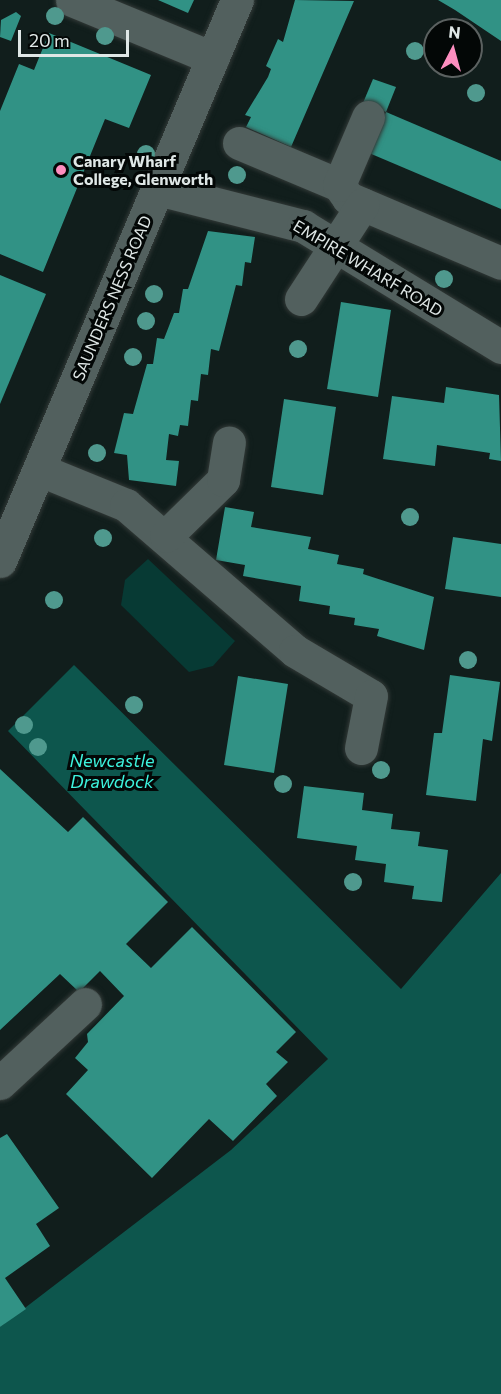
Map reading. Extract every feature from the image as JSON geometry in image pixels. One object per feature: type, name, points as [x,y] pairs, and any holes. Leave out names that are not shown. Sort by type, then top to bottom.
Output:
[{"type":"street","points":[[72,0],[213,58]]},
{"type":"street","name":"SAUNDERS NESS ROAD","points":[[0,561],[237,0]]},
{"type":"street","points":[[301,299],[335,246],[351,195],[368,117]]},
{"type":"street","points":[[239,143],[501,263]]},
{"type":"street","name":"EMPIRE WHARF ROAD","points":[[158,189],[270,214],[335,246],[501,347]]},
{"type":"street","points":[[166,536],[223,480],[229,442]]},
{"type":"street","points":[[40,470],[126,505],[166,536],[295,651],[371,696],[362,748]]},
{"type":"street","points":[[3,1076],[85,1004]]},
{"type":"shaded area","points":[[148,559],[235,641],[213,666],[189,672],[121,605],[125,580]]},
{"type":"water","name":"Newcastle Drawdock","points":[[74,665],[401,989],[501,873],[501,1394],[0,1394],[0,1327],[231,1150],[328,1059],[8,731]]},
{"type":"building","points":[[158,0],[194,0],[188,13]]},
{"type":"building","points":[[295,0],[354,1],[291,147],[246,127],[251,117],[245,115],[268,77],[271,69],[266,66],[278,39],[283,42]]},
{"type":"building","points":[[438,0],[501,0],[501,41],[483,29],[483,18],[467,18]]},
{"type":"building","points":[[16,12],[21,16],[11,41],[0,37],[1,20]]},
{"type":"building","name":"Canary Wharf College, Glenworth","points":[[49,33],[151,75],[129,128],[105,119],[43,272],[0,254],[0,111],[19,64],[34,70]]},
{"type":"building","points":[[373,79],[396,87],[386,112],[363,103]]},
{"type":"building","points":[[386,112],[501,161],[501,209],[369,153]]},
{"type":"building","points":[[208,231],[255,237],[251,263],[245,262],[242,286],[236,285],[219,351],[211,349],[208,375],[201,374],[198,401],[191,400],[188,426],[180,425],[178,436],[169,434],[166,460],[179,461],[176,486],[129,480],[127,455],[114,453],[124,413],[133,414],[147,364],[153,364],[157,338],[164,339],[174,313],[179,313],[183,289],[188,289]]},
{"type":"building","points":[[0,275],[46,294],[0,404]]},
{"type":"building","points":[[341,302],[391,310],[378,397],[327,389]]},
{"type":"building","points":[[446,387],[499,395],[501,461],[489,459],[490,453],[437,445],[435,466],[383,459],[392,396],[444,403]]},
{"type":"building","points":[[284,399],[336,407],[323,495],[271,487]]},
{"type":"building","points":[[225,507],[254,512],[251,527],[311,537],[308,549],[339,555],[337,564],[364,569],[363,574],[434,597],[424,650],[377,636],[379,629],[354,625],[355,618],[329,614],[330,606],[299,601],[301,586],[243,576],[245,565],[216,560]]},
{"type":"building","points":[[453,537],[501,544],[501,597],[445,589]]},
{"type":"building","points":[[450,675],[500,682],[492,741],[483,739],[476,801],[426,795],[434,733],[442,733]]},
{"type":"building","points":[[238,676],[288,684],[274,773],[224,765]]},
{"type":"building","points":[[0,769],[68,832],[83,817],[168,902],[126,944],[151,968],[192,927],[296,1032],[276,1052],[288,1062],[266,1084],[277,1096],[233,1141],[209,1119],[152,1178],[66,1094],[88,1070],[75,1058],[88,1042],[87,1034],[124,996],[100,971],[79,992],[60,974],[0,1030]]},
{"type":"building","points":[[304,786],[364,793],[362,810],[393,814],[391,829],[420,832],[418,846],[448,850],[442,902],[412,899],[414,886],[384,882],[386,864],[355,860],[357,846],[297,838]]},
{"type":"building","points":[[7,1134],[59,1208],[36,1224],[50,1246],[5,1278],[26,1309],[0,1327],[0,1138]]},
{"type":"place","name":"Canary Wharf College, Glenworth","points":[[61,170]]}]
